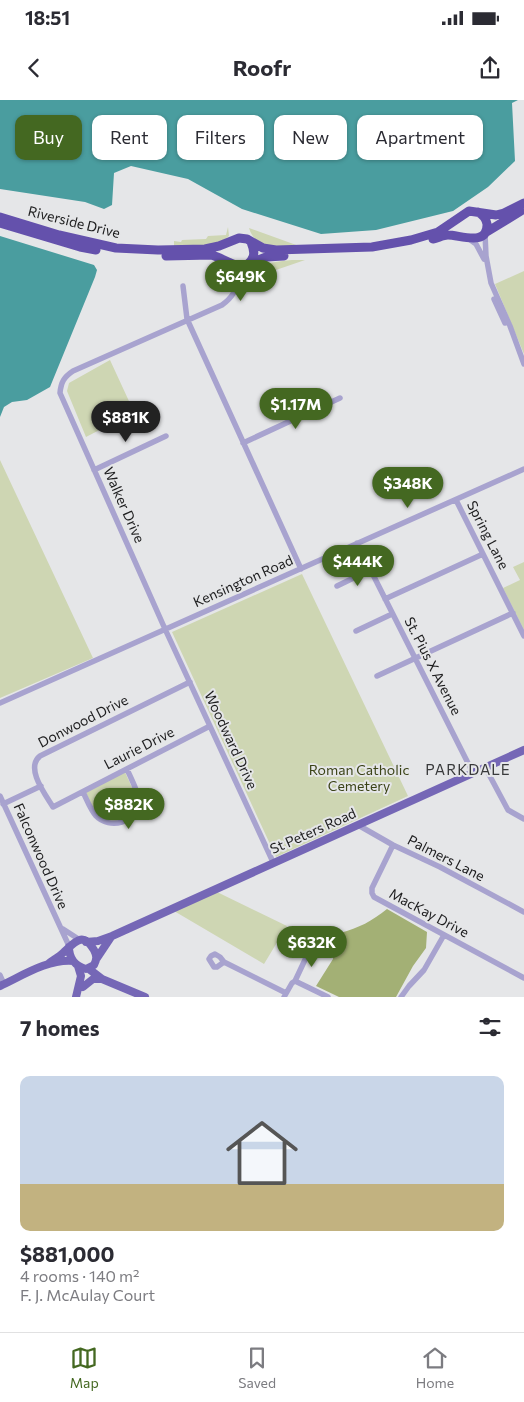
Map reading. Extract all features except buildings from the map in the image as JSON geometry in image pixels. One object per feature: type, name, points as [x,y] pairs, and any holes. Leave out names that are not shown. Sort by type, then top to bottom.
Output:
[{"type":"highway","points":[[524,203],[504,213],[469,211],[438,232],[372,247],[276,250],[263,248],[247,239],[239,238],[231,241],[225,252],[226,258],[230,263],[238,266],[274,256],[387,250],[448,235],[478,238],[524,210]]},
{"type":"highway","points":[[478,212],[482,214],[486,221],[484,233]]},
{"type":"highway","name":"Riverside Drive","points":[[0,216],[83,241],[122,248],[158,250],[205,249],[231,241]]},
{"type":"highway","points":[[461,216],[458,224],[459,229],[468,238]]},
{"type":"highway","name":"Riverside Drive","points":[[0,223],[80,247],[106,252],[154,256],[211,255],[230,263]]},
{"type":"highway","points":[[246,265],[253,256],[251,242]]},
{"type":"main road","name":"St Peters Road","points":[[83,941],[98,941],[112,936],[524,750]]},
{"type":"main road","points":[[83,987],[88,969],[94,965],[112,936]]},
{"type":"main road","points":[[48,964],[74,942],[83,941],[92,948],[105,980]]},
{"type":"main road","points":[[69,947],[81,976],[76,997]]},
{"type":"main road","points":[[2,985],[48,964],[64,961],[75,963],[105,980],[145,997]]},
{"type":"main road","points":[[76,997],[83,987],[93,979],[105,980]]},
{"type":"street","points":[[484,233],[491,283],[524,364]]},
{"type":"street","points":[[468,238],[474,242],[481,253],[485,262],[489,286],[498,310],[516,344]]},
{"type":"street","points":[[217,307],[232,294],[235,287],[235,270],[230,263]]},
{"type":"street","points":[[217,307],[234,295],[240,275],[246,265]]},
{"type":"street","points":[[183,286],[187,320],[300,569]]},
{"type":"street","name":"Walker Drive","points":[[165,629],[60,393],[61,384],[65,376],[217,307]]},
{"type":"street","points":[[243,443],[340,398]]},
{"type":"street","points":[[94,470],[166,436]]},
{"type":"street","name":"Kensington Road","points":[[0,703],[524,469]]},
{"type":"street","name":"Spring Lane","points":[[456,500],[524,636]]},
{"type":"street","name":"St. Pius X Avenue","points":[[357,543],[473,774]]},
{"type":"street","points":[[385,599],[483,554]]},
{"type":"street","points":[[337,586],[370,570]]},
{"type":"street","points":[[377,676],[513,613]]},
{"type":"street","points":[[356,631],[392,614]]},
{"type":"street","name":"Woodward Drive","points":[[165,629],[274,862]]},
{"type":"street","name":"Donwood Drive","points":[[53,807],[41,786],[34,766],[34,762],[40,756],[190,682]]},
{"type":"street","name":"Laurie Drive","points":[[53,807],[210,726]]},
{"type":"street","points":[[486,768],[508,810],[524,819]]},
{"type":"street","points":[[83,792],[97,816],[111,823],[124,822],[135,814],[138,802],[127,769]]},
{"type":"street","points":[[3,804],[41,786]]},
{"type":"street","name":"Falconwood Drive","points":[[0,796],[69,947]]},
{"type":"street","name":"Palmers Lane","points":[[358,825],[524,912]]},
{"type":"street","name":"MacKay Drive","points":[[393,844],[372,888],[372,893],[384,903],[524,978]]},
{"type":"street","name":"Falconwood Drive","points":[[60,926],[83,941]]},
{"type":"street","points":[[401,997],[424,970],[444,935]]},
{"type":"street","points":[[224,962],[285,995],[295,981],[310,947]]},
{"type":"street","points":[[0,975],[2,985]]},
{"type":"street","points":[[295,981],[328,997]]},
{"type":"green space","points":[[228,227],[229,236],[217,243],[203,246],[174,246],[174,241],[181,242],[182,240],[206,239],[208,236],[226,235]]},
{"type":"green space","points":[[249,228],[299,246],[276,247],[263,244],[257,241]]},
{"type":"green space","points":[[305,260],[273,271],[270,266],[256,270],[246,286],[242,288],[244,280],[254,269],[268,263]]},
{"type":"green space","points":[[524,271],[524,354],[495,284]]},
{"type":"green space","points":[[110,360],[134,412],[86,437],[67,391],[69,383]]},
{"type":"green space","points":[[0,460],[93,658],[0,698]]},
{"type":"green space","points":[[524,562],[524,630],[503,588],[520,580],[513,567]]},
{"type":"green space","name":"Roman Catholic Cemetery","points":[[302,574],[408,796],[276,857],[172,632]]},
{"type":"green space","points":[[125,772],[135,798],[133,811],[124,819],[118,821],[106,819],[95,811],[86,792]]},
{"type":"green space","points":[[217,892],[287,926],[264,964],[174,911]]},
{"type":"green space","points":[[387,909],[427,932],[426,948],[413,966],[396,997],[339,997],[316,986],[333,959],[332,948],[339,943],[340,933],[365,924]]},
{"type":"water","points":[[0,100],[518,100],[512,103],[515,161],[488,187],[453,211],[376,230],[321,234],[242,209],[188,179],[131,166],[114,173],[112,205],[104,209],[85,202],[0,189]]},
{"type":"water","points":[[0,236],[94,265],[97,270],[50,387],[27,400],[12,402],[4,407],[0,417]]},
{"type":"district","name":"PARKDALE","points":[[468,770]]}]
